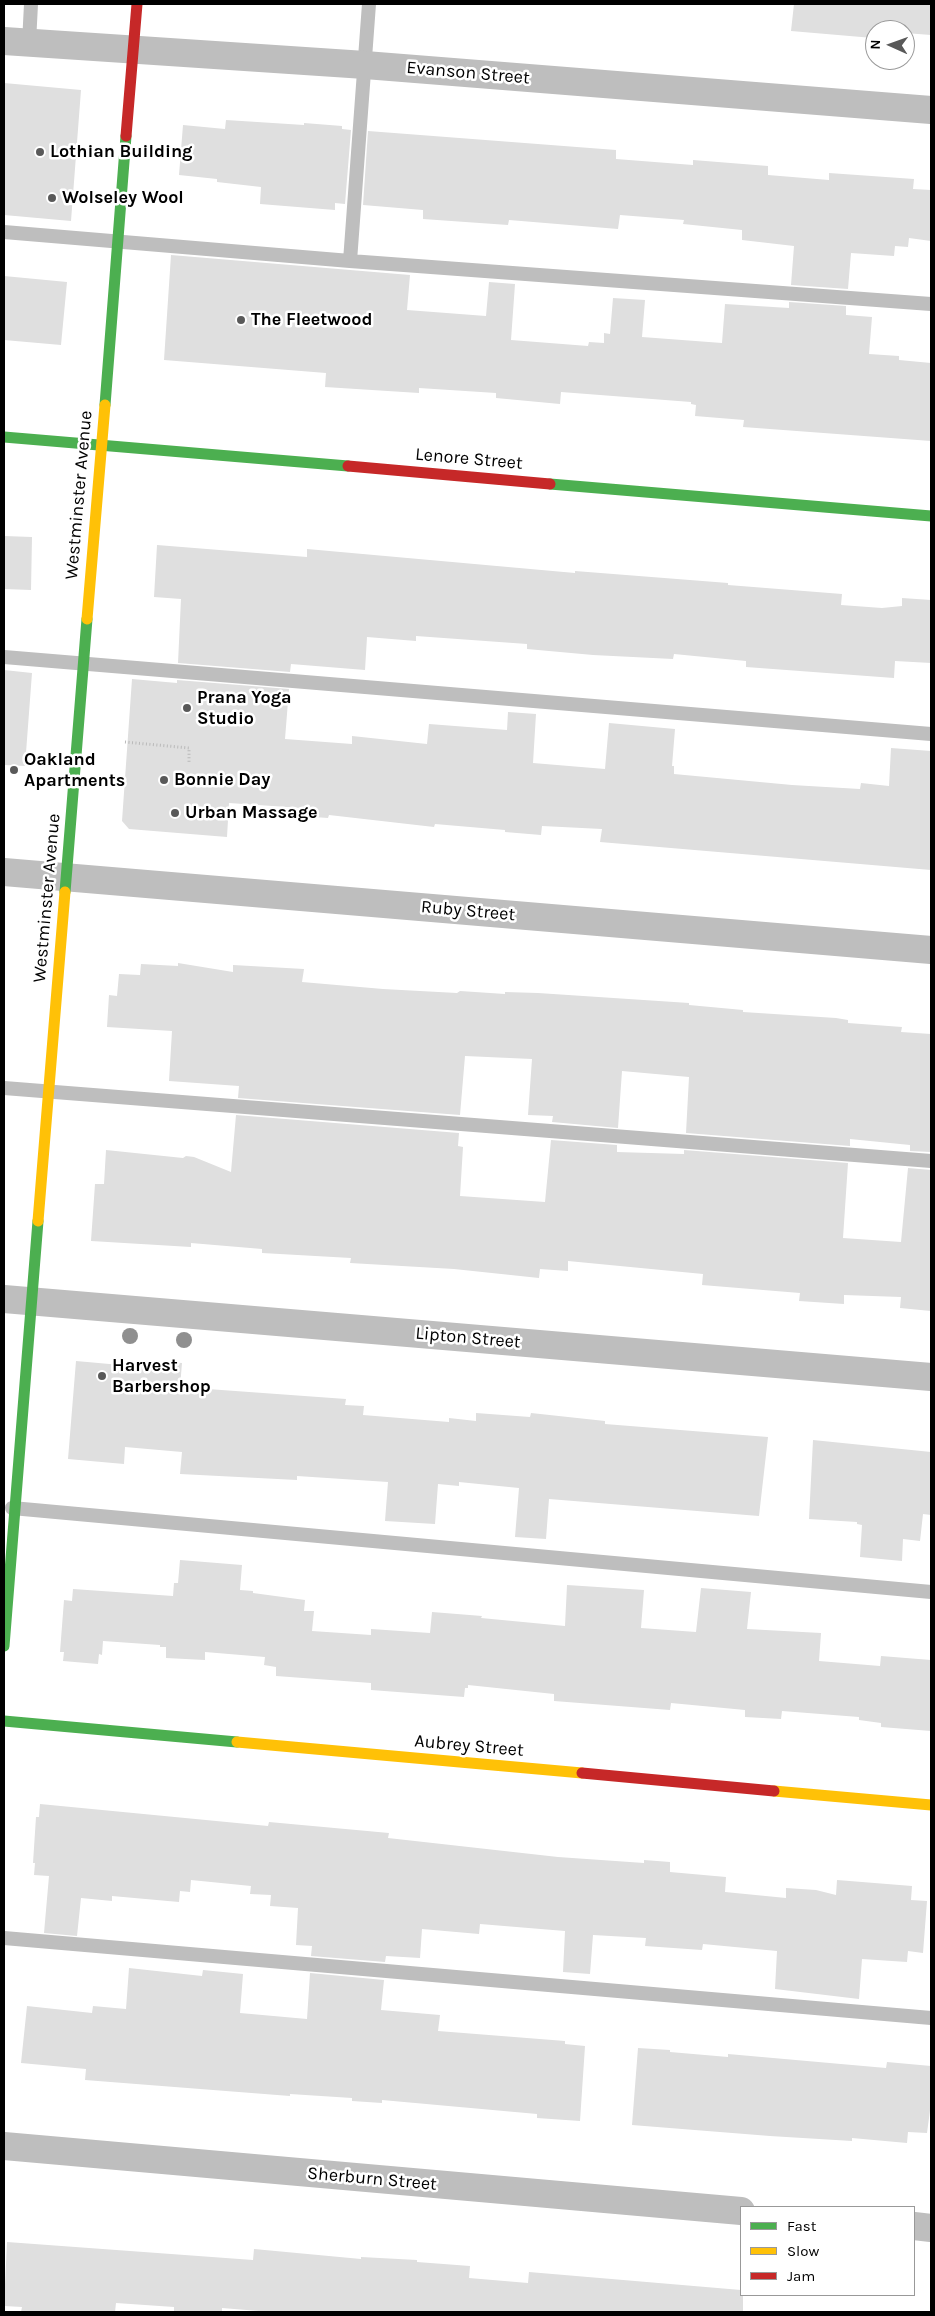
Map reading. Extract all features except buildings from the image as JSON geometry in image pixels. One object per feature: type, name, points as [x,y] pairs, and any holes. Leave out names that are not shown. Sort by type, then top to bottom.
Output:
[{"type":"street","name":"Westminster Avenue","points":[[4,1646],[9,1508],[32,1302],[137,4]]},
{"type":"street","name":"Evanson Street","points":[[16,42],[365,64],[931,110]]},
{"type":"street","name":"Lenore Street","points":[[4,437],[931,516]]},
{"type":"street","name":"Ruby Street","points":[[4,872],[931,950]]},
{"type":"street","name":"Lipton Street","points":[[4,1299],[931,1377]]},
{"type":"street","name":"Aubrey Street","points":[[4,1721],[931,1805]]},
{"type":"street","name":"Sherburn Street","points":[[4,2146],[740,2211]]},
{"type":"street","points":[[915,2226],[931,2228]]},
{"type":"lane","points":[[16,42],[31,4]]},
{"type":"lane","points":[[350,261],[369,4]]},
{"type":"lane","points":[[4,232],[117,243],[931,304]]},
{"type":"lane","points":[[4,658],[931,734]]},
{"type":"lane","points":[[4,1088],[931,1161]]},
{"type":"lane","points":[[9,1508],[931,1592]]},
{"type":"lane","points":[[4,1938],[931,2018]]},
{"type":"path","points":[[125,742],[189,748],[189,764]]},
{"type":"traffic: fast","points":[[105,405],[126,136]]},
{"type":"traffic: fast","points":[[4,437],[348,466]]},
{"type":"traffic: fast","points":[[550,484],[931,516]]},
{"type":"traffic: fast","points":[[65,892],[87,619]]},
{"type":"traffic: fast","points":[[4,1646],[38,1221]]},
{"type":"traffic: fast","points":[[4,1721],[237,1742]]},
{"type":"traffic: slow","points":[[87,619],[105,405]]},
{"type":"traffic: slow","points":[[38,1221],[65,892]]},
{"type":"traffic: slow","points":[[237,1742],[582,1773]]},
{"type":"traffic: slow","points":[[774,1791],[931,1805]]},
{"type":"traffic: jam","points":[[126,136],[137,4]]},
{"type":"traffic: jam","points":[[348,466],[550,484]]},
{"type":"traffic: jam","points":[[582,1773],[774,1791]]},
{"type":"place","name":"Lothian Building","points":[[40,152]]},
{"type":"place","name":"Wolseley Wool","points":[[52,198]]},
{"type":"place","name":"The Fleetwood","points":[[241,320]]},
{"type":"place","name":"Prana Yoga Studio","points":[[187,708]]},
{"type":"place","name":"Oakland Apartments","points":[[14,770]]},
{"type":"place","name":"Bonnie Day","points":[[164,780]]},
{"type":"place","name":"Urban Massage","points":[[175,813]]},
{"type":"place","name":"Harvest Barbershop","points":[[102,1376]]}]
